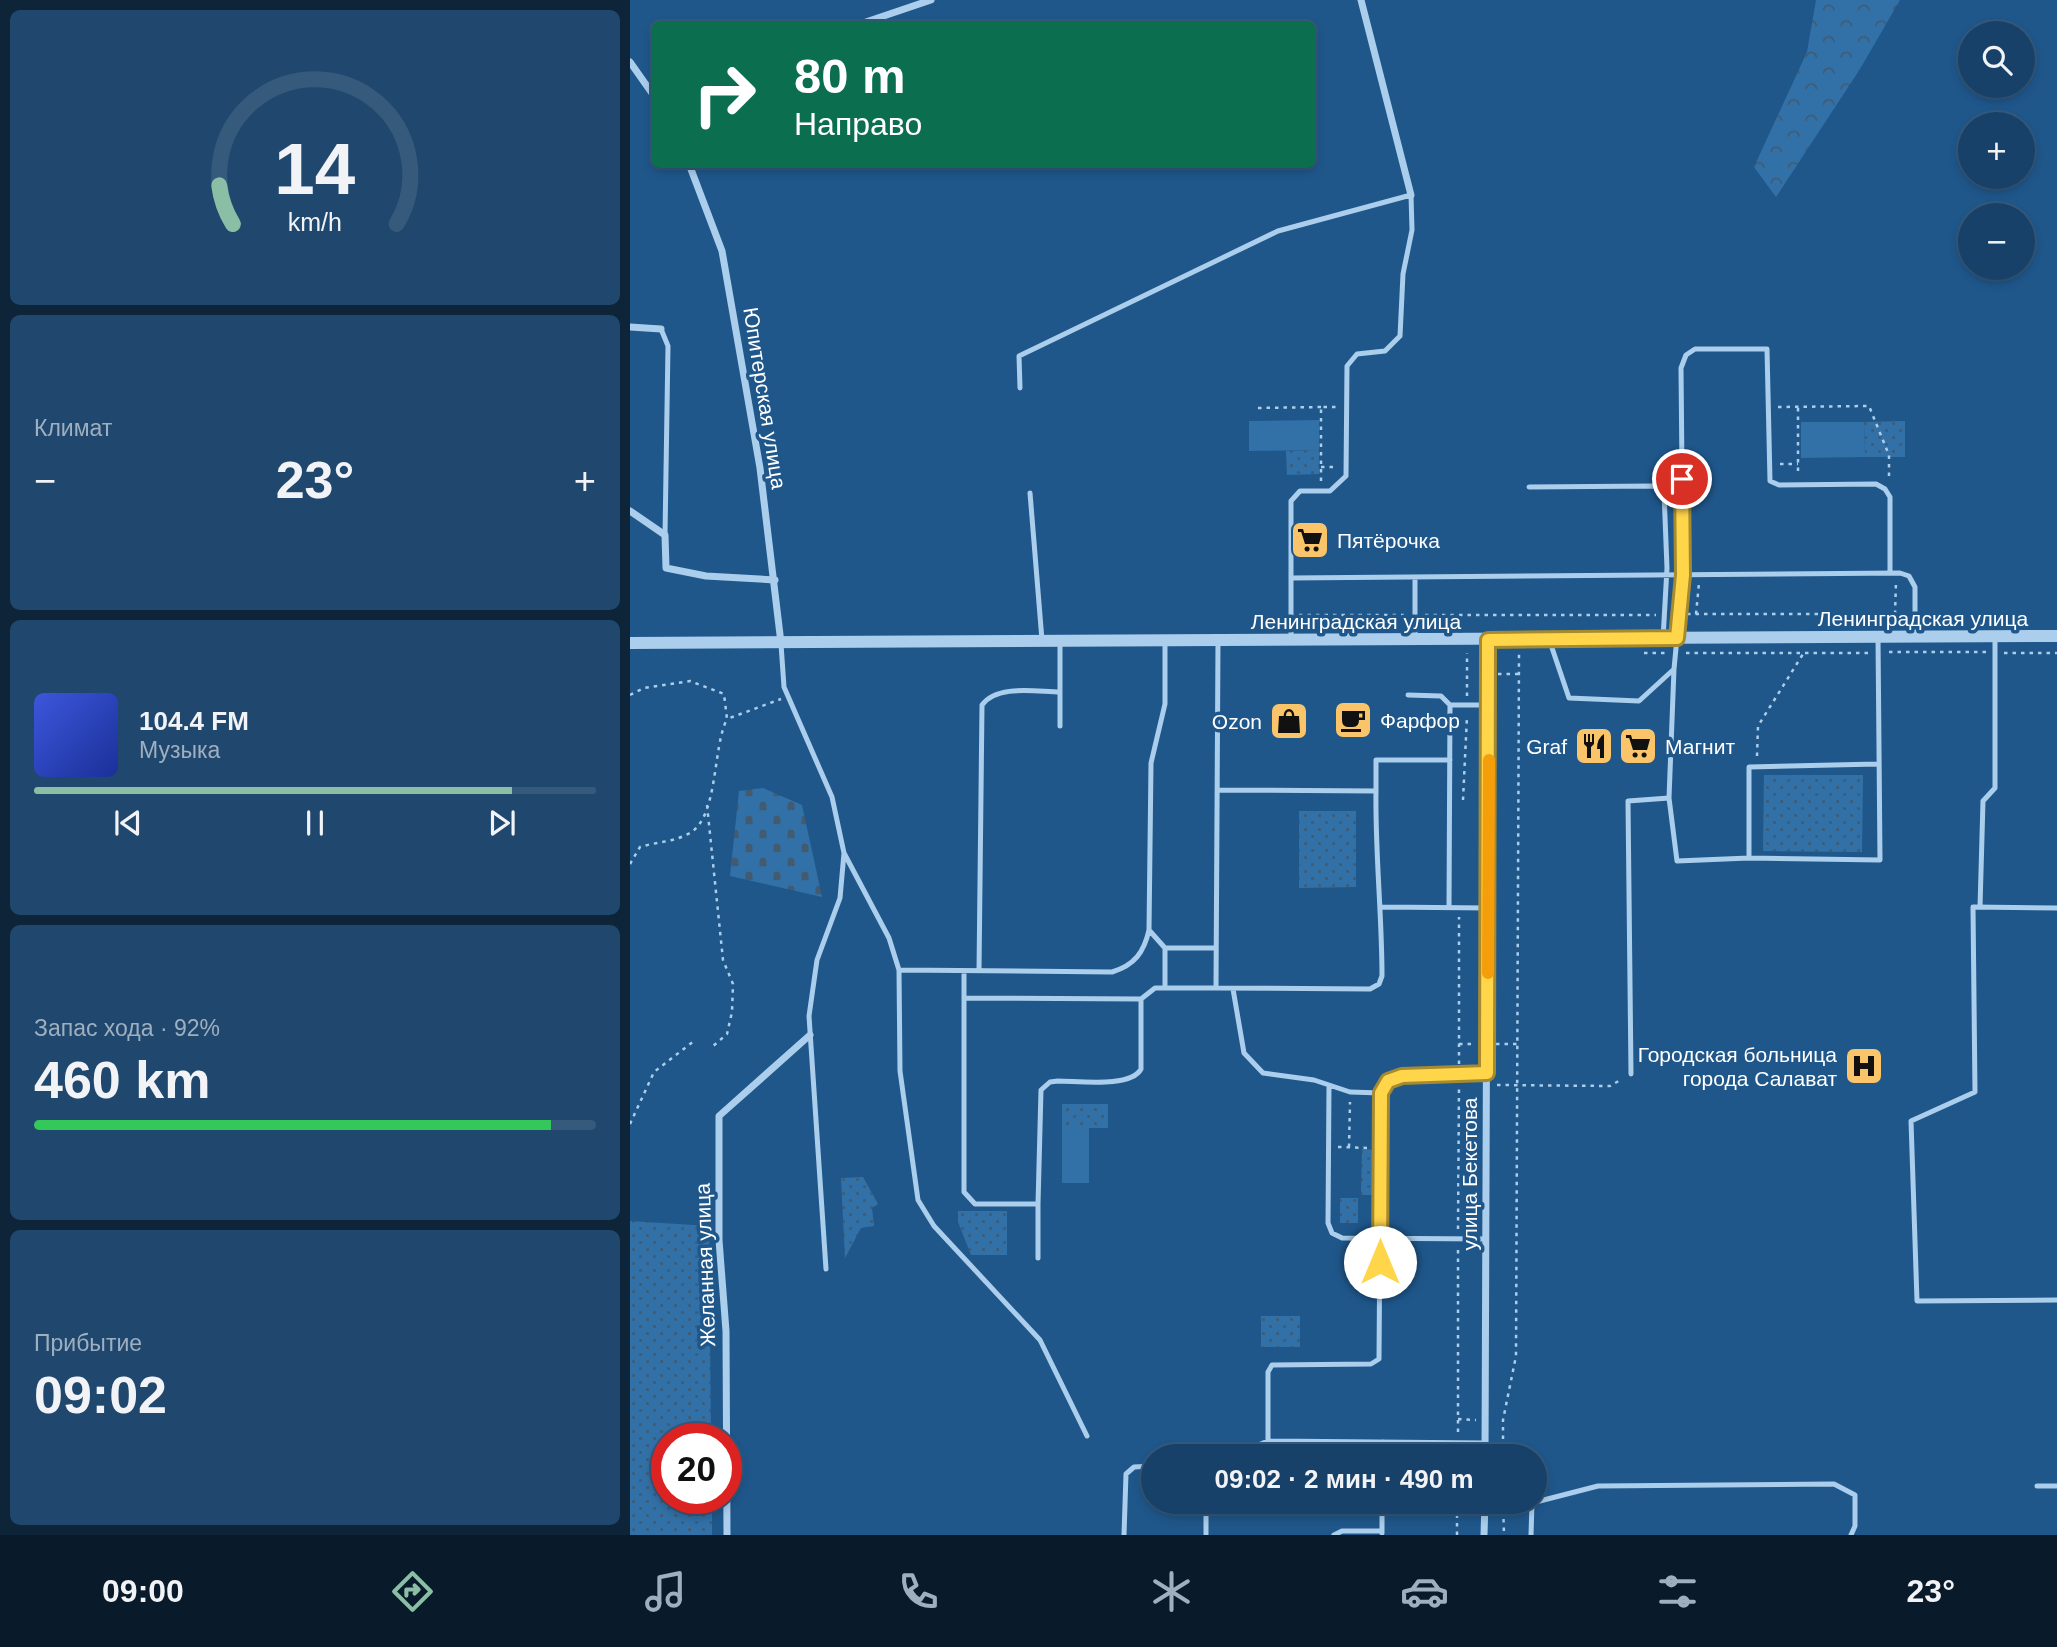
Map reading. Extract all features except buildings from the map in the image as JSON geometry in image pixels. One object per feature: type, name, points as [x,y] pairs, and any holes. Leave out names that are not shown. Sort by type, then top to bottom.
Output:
[{"type":"street","points":[[868,21],[931,0]]},
{"type":"street","points":[[1361,0],[1411,195]]},
{"type":"street","points":[[630,62],[651,90]]},
{"type":"street","name":"Юпитерская улица","points":[[691,168],[722,251],[760,468],[781,644]]},
{"type":"street","points":[[630,327],[661,329]]},
{"type":"street","points":[[630,511],[665,535],[666,568],[706,576],[775,580]]},
{"type":"street","name":"Ленинградская улица","points":[[630,643],[2057,636]]},
{"type":"street","name":"улица Бекетова","points":[[1485,1443],[1488,640]]},
{"type":"street","name":"Желанная улица","points":[[727,1535],[726,1331],[719,1240],[719,1116],[810,1035]]},
{"type":"street","points":[[1485,1514],[1485,1535]]},
{"type":"lane","points":[[1020,388],[1019,356],[1278,231],[1411,195],[1412,230],[1403,270],[1401,336],[1385,351],[1363,352],[1351,358],[1347,366],[1348,467],[1339,486],[1330,491],[1300,491],[1291,501],[1292,641]]},
{"type":"lane","points":[[661,329],[667,345],[665,535]]},
{"type":"lane","points":[[1878,637],[1877,764],[1880,860],[1749,858],[1677,861],[1669,798],[1674,669],[1683,575],[1681,368],[1686,355],[1695,349],[1768,349],[1769,478],[1773,484],[1876,484],[1885,489],[1890,497],[1894,573]]},
{"type":"lane","points":[[1529,487],[1660,488],[1666,500],[1667,575],[1663,639]]},
{"type":"lane","points":[[1030,493],[1042,642]]},
{"type":"lane","points":[[1291,578],[1894,573],[1909,576],[1914,583],[1915,637]]},
{"type":"lane","points":[[1415,577],[1415,640]]},
{"type":"lane","points":[[1980,907],[1983,801],[1995,788],[1995,636]]},
{"type":"lane","points":[[1549,639],[1569,698],[1639,701],[1674,669]]},
{"type":"lane","points":[[1216,988],[1218,641]]},
{"type":"lane","points":[[1060,642],[1060,726]]},
{"type":"lane","points":[[899,970],[1112,972],[1124,968],[1140,956],[1149,929],[1151,763],[1165,704],[1165,642]]},
{"type":"lane","points":[[781,644],[781,673],[787,697],[832,797],[844,853],[889,938],[899,970],[900,1071],[918,1200],[934,1226],[1040,1340],[1087,1436]]},
{"type":"lane","points":[[979,971],[982,705],[992,695],[1002,692],[1060,692]]},
{"type":"lane","points":[[1408,695],[1441,696],[1450,705],[1489,705]]},
{"type":"lane","points":[[1449,908],[1450,705]]},
{"type":"lane","points":[[1038,1258],[1041,1090],[1050,1082],[1124,1081],[1135,1077],[1141,1069],[1141,999],[1150,989],[1376,987],[1382,976],[1382,907],[1376,868],[1376,760],[1450,760]]},
{"type":"lane","points":[[1749,858],[1749,767],[1877,764]]},
{"type":"lane","points":[[1217,790],[1376,791]]},
{"type":"lane","points":[[1631,1074],[1628,800],[1669,798]]},
{"type":"lane","points":[[827,1269],[810,1035],[813,979],[840,898],[844,853]]},
{"type":"lane","points":[[1382,907],[1489,908]]},
{"type":"lane","points":[[2057,908],[1973,907],[1975,1092],[1911,1121],[1917,1301],[2057,1300]]},
{"type":"lane","points":[[1149,929],[1165,948],[1165,988]]},
{"type":"lane","points":[[1165,948],[1216,948]]},
{"type":"lane","points":[[964,971],[965,1197],[975,1204],[1038,1205]]},
{"type":"lane","points":[[1233,989],[1240,1042],[1255,1068],[1275,1077],[1307,1079],[1350,1092],[1381,1093]]},
{"type":"lane","points":[[964,998],[1141,999]]},
{"type":"lane","points":[[1268,1441],[1268,1372],[1272,1365],[1371,1364],[1379,1359],[1381,1093],[1384,1085],[1394,1078],[1487,1073]]},
{"type":"lane","points":[[1328,1085],[1329,1229],[1342,1238],[1486,1239]]},
{"type":"lane","points":[[1261,1444],[1268,1441],[1485,1443]]},
{"type":"lane","points":[[1124,1535],[1126,1474],[1133,1467],[1141,1467]]},
{"type":"lane","points":[[1531,1535],[1532,1503],[1598,1486],[1834,1484],[1855,1495],[1852,1535]]},
{"type":"lane","points":[[2037,1486],[2057,1486]]},
{"type":"lane","points":[[1206,1514],[1206,1535]]},
{"type":"lane","points":[[1334,1535],[1342,1531],[1382,1533],[1382,1514]]},
{"type":"path","points":[[1798,406],[1798,485]]},
{"type":"path","points":[[1768,407],[1869,406],[1889,456],[1889,480],[1885,489]]},
{"type":"path","points":[[1321,407],[1321,491]]},
{"type":"path","points":[[1258,408],[1347,407]]},
{"type":"path","points":[[1769,464],[1798,464]]},
{"type":"path","points":[[1321,467],[1348,467]]},
{"type":"path","points":[[1894,573],[1895,614]]},
{"type":"path","points":[[1696,614],[1699,575]]},
{"type":"path","points":[[1679,614],[1915,614]]},
{"type":"path","points":[[1291,615],[1665,615]]},
{"type":"path","points":[[1503,1444],[1503,1420],[1516,1356],[1519,639]]},
{"type":"path","points":[[1757,767],[1758,726],[1803,653]]},
{"type":"path","points":[[630,695],[644,688],[690,681],[724,694],[727,719],[720,733],[713,789],[698,827],[689,834],[640,847],[630,864]]},
{"type":"path","points":[[727,719],[787,697]]},
{"type":"path","points":[[1463,800],[1466,768]]},
{"type":"path","points":[[706,805],[723,960],[733,984],[732,1012],[727,1034],[712,1046]]},
{"type":"path","points":[[1458,1442],[1460,908]]},
{"type":"path","points":[[630,1124],[654,1072],[695,1041]]},
{"type":"path","points":[[1487,1084],[1609,1086],[1631,1074]]},
{"type":"path","points":[[1349,1147],[1350,1092]]},
{"type":"path","points":[[1328,1147],[1381,1147]]},
{"type":"path","points":[[1457,1514],[1457,1535]]},
{"type":"path","points":[[1503,1514],[1503,1535]]},
{"type":"green space","points":[[1816,0],[1900,0],[1860,69],[1776,197],[1754,167],[1807,52]]},
{"type":"green space","points":[[1319,420],[1319,450],[1249,451],[1249,421]]},
{"type":"green space","points":[[1905,421],[1905,457],[1865,457],[1864,422]]},
{"type":"green space","points":[[1801,422],[1864,422],[1865,457],[1801,458]]},
{"type":"green space","points":[[1319,450],[1319,474],[1287,475],[1286,451]]},
{"type":"green space","points":[[1764,775],[1863,775],[1862,852],[1763,851]]},
{"type":"green space","points":[[763,788],[802,805],[822,897],[730,876],[739,791]]},
{"type":"green space","points":[[1299,811],[1356,811],[1356,887],[1299,888]]},
{"type":"green space","points":[[1062,1104],[1108,1104],[1108,1128],[1062,1128]]},
{"type":"green space","points":[[1062,1128],[1089,1128],[1089,1183],[1062,1183]]},
{"type":"green space","points":[[1362,1149],[1375,1150],[1375,1195],[1361,1195]]},
{"type":"green space","points":[[863,1177],[878,1204],[872,1208],[874,1226],[861,1228],[845,1258],[841,1178]]},
{"type":"green space","points":[[1340,1198],[1358,1198],[1358,1223],[1340,1223]]},
{"type":"green space","points":[[958,1211],[1007,1211],[1007,1255],[971,1255],[958,1222]]},
{"type":"green space","points":[[630,1221],[709,1226],[711,1423],[651,1423],[651,1514],[712,1514],[712,1535],[630,1535]]},
{"type":"green space","points":[[1261,1316],[1300,1316],[1300,1347],[1261,1347]]},
{"type":"slow traffic","points":[[1488,973],[1489,760]]},
{"type":"place","name":"Пятёрочка","points":[[1310,540]]},
{"type":"place","name":"Фарфор","points":[[1353,720]]},
{"type":"place","name":"Ozon","points":[[1289,721]]},
{"type":"place","name":"Graf","points":[[1594,746]]},
{"type":"place","name":"Магнит","points":[[1638,746]]},
{"type":"place","name":"Городская больница города Салават","points":[[1864,1066]]},
{"type":"route","points":[[1380,1262],[1381,1093],[1384,1085],[1402,1076],[1487,1073],[1488,640],[1677,638],[1683,575],[1682,479]]}]
